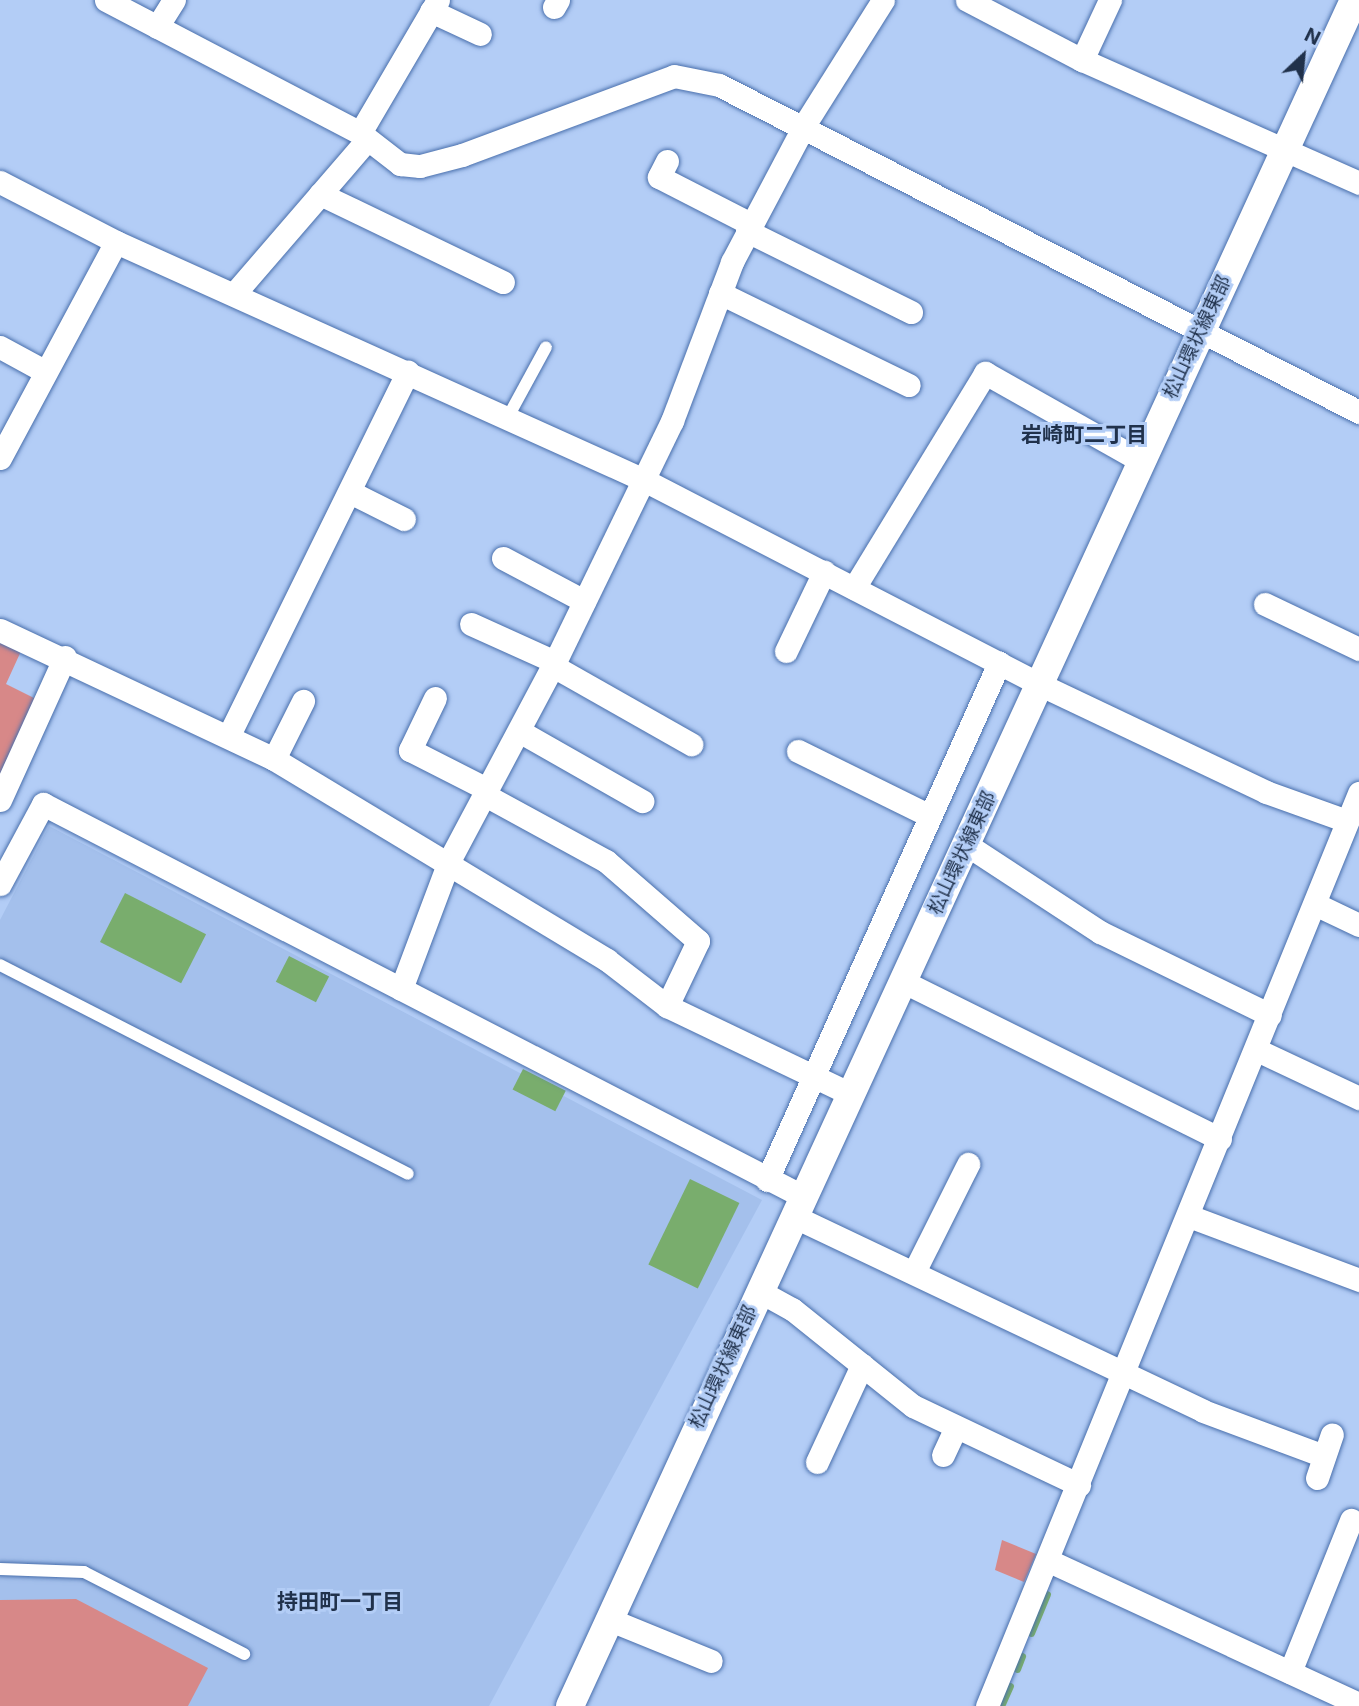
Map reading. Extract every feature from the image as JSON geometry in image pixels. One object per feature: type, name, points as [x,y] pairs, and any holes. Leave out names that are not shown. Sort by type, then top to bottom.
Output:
[{"type":"street","points":[[106,0],[363,137],[400,164],[420,166],[674,76],[719,85],[805,124],[1198,334],[1359,412]]},
{"type":"street","points":[[157,27],[174,0]]},
{"type":"street","points":[[401,989],[449,861],[554,664],[645,480],[749,228],[805,124],[883,0]]},
{"type":"street","points":[[967,0],[1082,60],[1284,151],[1356,174]]},
{"type":"street","points":[[1082,60],[1110,0]]},
{"type":"street","name":"松山環状線東部","points":[[570,1706],[798,1206],[967,845],[1198,334],[1354,0]]},
{"type":"street","points":[[234,294],[320,194],[363,137],[435,6],[480,34]]},
{"type":"street","points":[[667,160],[659,177],[749,228],[911,312]]},
{"type":"street","points":[[0,182],[116,242],[509,415],[645,480],[1039,684],[1350,832]]},
{"type":"street","points":[[320,194],[503,282]]},
{"type":"street","points":[[0,458],[44,371],[116,242]]},
{"type":"street","points":[[720,293],[909,385]]},
{"type":"street","points":[[0,347],[44,371]]},
{"type":"street","points":[[229,735],[352,493],[408,372]]},
{"type":"street","points":[[854,588],[985,373],[1141,461]]},
{"type":"street","points":[[352,493],[404,519]]},
{"type":"street","points":[[503,558],[584,601]]},
{"type":"street","points":[[786,650],[824,572]]},
{"type":"street","points":[[1265,604],[1282,624],[1359,649]]},
{"type":"street","points":[[471,624],[554,664],[691,744]]},
{"type":"street","points":[[0,630],[65,657],[274,759],[449,861],[667,1006],[851,1094]]},
{"type":"street","points":[[0,800],[65,657]]},
{"type":"street","points":[[767,1180],[999,663]]},
{"type":"street","points":[[435,698],[410,750],[606,861],[698,941],[667,1006]]},
{"type":"street","points":[[274,759],[303,701]]},
{"type":"street","points":[[519,731],[642,801]]},
{"type":"street","points":[[798,751],[930,816]]},
{"type":"street","points":[[987,1706],[1315,904],[1350,832],[1359,793]]},
{"type":"street","points":[[0,884],[43,804],[767,1180],[798,1206],[914,1272],[1125,1374],[1324,1456]]},
{"type":"street","points":[[967,845],[1100,932],[1270,1015]]},
{"type":"street","points":[[1315,904],[1359,925]]},
{"type":"street","points":[[902,981],[1220,1139]]},
{"type":"street","points":[[1256,1050],[1359,1098]]},
{"type":"street","points":[[914,1272],[968,1164]]},
{"type":"street","points":[[1189,1216],[1359,1280]]},
{"type":"street","points":[[759,1291],[862,1365],[913,1406],[995,1450],[1031,1458],[1079,1485]]},
{"type":"street","points":[[817,1462],[862,1365]]},
{"type":"street","points":[[943,1455],[955,1429]]},
{"type":"street","points":[[1317,1478],[1332,1434]]},
{"type":"street","points":[[1290,1672],[1351,1520]]},
{"type":"street","points":[[1047,1560],[1359,1704]]},
{"type":"street","points":[[608,1619],[711,1661]]},
{"type":"lane","points":[[509,415],[546,347]]},
{"type":"lane","points":[[0,965],[408,1174]]},
{"type":"lane","points":[[0,1569],[84,1573],[244,1654]]},
{"type":"shaded area","points":[[0,640],[22,649],[6,684],[40,701],[0,791]]},
{"type":"shaded area","points":[[49,826],[762,1200],[489,1706],[0,1706],[0,920]]},
{"type":"shaded area","points":[[125,893],[206,934],[181,983],[100,942]]},
{"type":"shaded area","points":[[289,956],[329,976],[316,1002],[276,982]]},
{"type":"shaded area","points":[[523,1069],[566,1091],[555,1111],[513,1089]]},
{"type":"shaded area","points":[[690,1179],[739,1203],[698,1288],[648,1264]]},
{"type":"shaded area","points":[[1002,1540],[1036,1554],[1024,1582],[995,1570]]},
{"type":"shaded area","points":[[76,1599],[208,1668],[188,1706],[0,1706],[0,1600]]},
{"type":"waterway","points":[[1031,1633],[1047,1594]]},
{"type":"waterway","points":[[1017,1669],[1022,1656]]},
{"type":"waterway","points":[[1001,1706],[1010,1686]]},
{"type":"district","name":"岩崎町二丁目","points":[[1084,435]]},
{"type":"district","name":"持田町一丁目","points":[[340,1602]]}]
